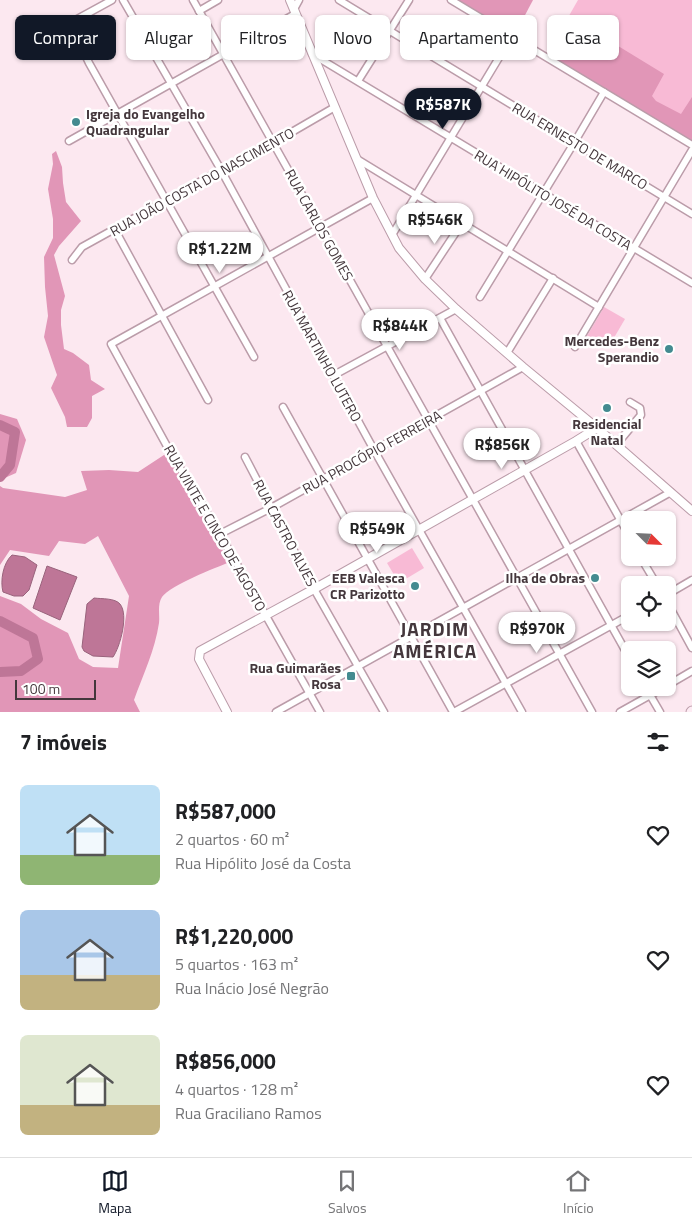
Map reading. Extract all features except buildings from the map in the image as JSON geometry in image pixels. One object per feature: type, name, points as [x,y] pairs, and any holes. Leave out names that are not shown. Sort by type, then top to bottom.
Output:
[{"type":"street","points":[[112,0],[70,23],[89,63],[254,358]]},
{"type":"street","name":"RUA MARTINHO LUTERO","points":[[122,0],[220,170],[374,450],[522,712]]},
{"type":"street","name":"RUA CARLOS GOMES","points":[[193,0],[221,50]]},
{"type":"street","points":[[199,10],[218,0]]},
{"type":"street","points":[[290,0],[373,198],[400,248],[425,279],[456,309],[692,511]]},
{"type":"street","points":[[289,15],[294,12],[299,0]]},
{"type":"street","name":"RUA ERNESTO DE MARCO","points":[[339,0],[364,15]]},
{"type":"street","points":[[390,31],[409,0]]},
{"type":"street","points":[[451,0],[476,15]]},
{"type":"street","name":"RUA ERNESTO DE MARCO","points":[[390,31],[692,214]]},
{"type":"street","points":[[537,51],[692,145]]},
{"type":"street","name":"RUA HIPÓLITO JOSÉ DA COSTA","points":[[312,54],[692,282]]},
{"type":"street","points":[[69,141],[221,55]]},
{"type":"street","name":"RUA CARLOS GOMES","points":[[226,60],[592,712]]},
{"type":"street","points":[[358,81],[371,60]]},
{"type":"street","points":[[392,235],[498,60]]},
{"type":"street","points":[[480,297],[604,92]]},
{"type":"street","name":"RUA JOÃO COSTA DO NASCIMENTO","points":[[72,260],[82,247],[335,107]]},
{"type":"street","points":[[575,347],[692,150]]},
{"type":"street","points":[[356,159],[599,307]]},
{"type":"street","points":[[162,316],[373,198]]},
{"type":"street","points":[[425,279],[462,223]]},
{"type":"street","points":[[115,230],[208,400]]},
{"type":"street","points":[[507,353],[553,278]]},
{"type":"street","points":[[334,376],[456,309]]},
{"type":"street","name":"RUA VINTE E CINCO DE AGOSTO","points":[[162,316],[111,344],[168,448],[220,534],[320,712]]},
{"type":"street","points":[[440,318],[621,643]]},
{"type":"street","name":"RUA PROCÓPIO FERREIRA","points":[[220,534],[271,508],[523,367]]},
{"type":"street","points":[[616,445],[641,415],[641,410],[630,402]]},
{"type":"street","points":[[283,407],[454,712],[621,620]]},
{"type":"street","points":[[227,712],[198,659],[200,651],[368,559],[597,428]]},
{"type":"street","points":[[576,441],[620,520]]},
{"type":"street","name":"RUA CASTRO ALVES","points":[[245,457],[314,589],[384,712]]},
{"type":"street","points":[[276,712],[670,492]]},
{"type":"street","points":[[676,589],[692,580]]},
{"type":"street","points":[[676,619],[692,648]]},
{"type":"street","points":[[676,680],[692,671]]},
{"type":"street","points":[[620,712],[648,696]]},
{"type":"street","points":[[651,696],[660,712]]},
{"type":"shaded area","points":[[455,0],[533,0],[525,15],[480,15]]},
{"type":"shaded area","points":[[578,0],[692,0],[692,143],[553,60],[619,60],[619,15],[569,15]]},
{"type":"shaded area","points":[[619,47],[664,74],[652,96],[656,101],[681,114],[692,97],[692,143],[553,60],[619,60]]},
{"type":"shaded area","points":[[56,151],[62,167],[66,202],[81,221],[59,246],[54,255],[65,296],[61,310],[64,349],[89,365],[91,380],[105,389],[92,396],[92,418],[87,427],[67,427],[65,417],[51,388],[57,375],[44,337],[48,316],[44,257],[53,238],[53,219],[48,189],[53,164],[52,154]]},
{"type":"shaded area","points":[[604,307],[625,319],[608,348],[587,336]]},
{"type":"shaded area","points":[[0,414],[17,419],[26,440],[16,473],[0,480]]},
{"type":"shaded area","points":[[167,453],[230,562],[174,587],[162,597],[155,643],[134,700],[140,712],[0,712],[0,596],[21,604],[41,619],[68,633],[79,659],[93,667],[118,668],[129,596],[98,536],[85,544],[59,541],[49,556],[10,550],[0,565],[0,486],[65,497],[87,490],[81,471],[138,472]]},
{"type":"shaded area","points":[[412,548],[424,568],[399,583],[387,563]]},
{"type":"shaded area","points":[[12,555],[25,557],[37,565],[29,590],[23,596],[14,596],[3,592],[3,572],[6,563]]},
{"type":"shaded area","points":[[47,566],[77,577],[60,620],[33,608]]},
{"type":"shaded area","points":[[94,598],[118,602],[123,609],[124,623],[113,657],[93,656],[84,651],[82,647],[87,604]]},
{"type":"waterway","points":[[0,425],[15,432],[10,465],[0,477]]},
{"type":"waterway","points":[[0,621],[33,638],[38,659],[21,671],[0,672]]},
{"type":"place","name":"Igreja do Evangelho Quadrangular","points":[[76,122]]},
{"type":"place","name":"Mercedes-Benz Sperandio","points":[[669,349]]},
{"type":"place","name":"Residencial Natal","points":[[607,408]]},
{"type":"place","name":"Ilha de Obras","points":[[595,578]]},
{"type":"place","name":"EEB Valesca CR Parizotto","points":[[415,586]]},
{"type":"place","name":"Rua Guimarães Rosa","points":[[351,676]]},
{"type":"district","name":"JARDIM AMÉRICA","points":[[435,640]]}]
